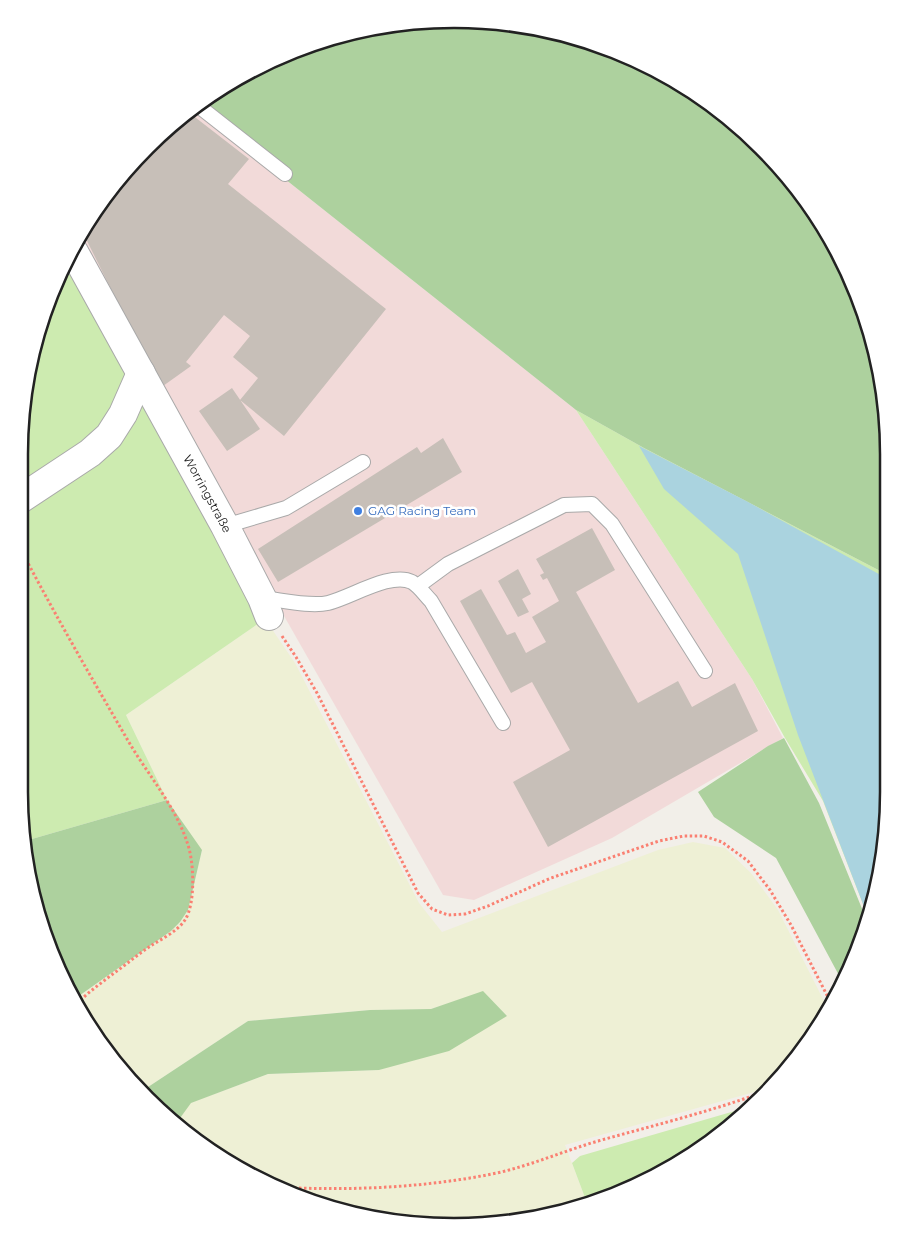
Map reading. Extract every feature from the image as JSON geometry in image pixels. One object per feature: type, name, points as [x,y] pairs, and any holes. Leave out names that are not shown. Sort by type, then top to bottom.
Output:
[{"type":"street","name":"Worringstraße","points":[[76,256],[225,526],[266,607]]},
{"type":"street","points":[[28,494],[90,453],[109,436],[123,414],[141,373]]},
{"type":"lane","points":[[203,109],[285,174]]},
{"type":"lane","points":[[225,526],[286,508],[363,462]]},
{"type":"lane","points":[[418,586],[448,564],[564,505],[592,504],[612,524],[705,671]]},
{"type":"lane","points":[[266,607],[326,603],[349,596],[381,582],[398,579],[410,581],[418,586],[431,601],[503,723]]},
{"type":"path","points":[[28,564],[131,745],[168,804],[188,843],[192,868],[192,894],[185,920],[175,930],[145,950],[82,1000]]},
{"type":"path","points":[[266,607],[316,693],[418,893],[432,909],[448,915],[465,914],[488,906],[551,878],[659,841],[684,836],[704,836],[722,842],[748,861],[770,890],[791,925],[828,996]]},
{"type":"path","points":[[295,1188],[348,1190],[378,1188],[439,1182],[498,1173],[753,1096]]},
{"type":"shaded area","points":[[198,113],[256,156],[576,410],[752,679],[783,738],[612,838],[474,900],[443,895],[78,253],[99,217],[133,173],[152,152]]},
{"type":"green space","points":[[426,28],[481,28],[509,31],[564,42],[617,60],[642,71],[690,99],[734,133],[774,173],[808,217],[836,265],[847,290],[865,343],[876,398],[880,454],[880,571],[644,448],[576,410],[256,156],[198,113],[217,99],[265,71],[290,60],[343,42],[398,31]]},
{"type":"green space","points":[[75,258],[139,374],[121,411],[28,488],[28,426],[36,370],[50,317]]},
{"type":"green space","points":[[142,378],[265,619],[126,715],[167,800],[30,840],[28,820],[28,500],[91,458]]},
{"type":"green space","points":[[576,410],[644,448],[880,571],[879,820],[876,848],[864,906],[823,801],[752,679]]},
{"type":"green space","points":[[265,619],[295,663],[419,903],[442,932],[658,850],[693,842],[725,848],[751,873],[778,910],[824,1002],[791,1052],[758,1091],[565,1145],[585,1198],[564,1204],[509,1215],[481,1218],[426,1218],[398,1215],[343,1204],[290,1186],[265,1175],[217,1147],[180,1118],[190,1103],[268,1074],[379,1070],[507,1016],[483,992],[431,1009],[370,1010],[248,1021],[147,1088],[99,1029],[79,996],[171,931],[180,922],[202,851],[167,800],[126,715]]},
{"type":"green space","points":[[784,738],[819,803],[863,910],[839,975],[776,858],[714,817],[698,792],[768,746]]},
{"type":"green space","points":[[167,800],[202,850],[188,910],[171,931],[79,996],[60,956],[50,929],[42,903],[30,840]]},
{"type":"green space","points":[[483,991],[507,1016],[449,1051],[379,1070],[268,1074],[191,1103],[180,1118],[147,1088],[248,1021],[370,1010],[431,1009]]},
{"type":"green space","points":[[737,1110],[690,1147],[642,1175],[585,1198],[572,1163],[580,1156]]},
{"type":"water","points":[[639,446],[748,502],[880,575],[879,820],[876,848],[864,906],[798,735],[738,554],[664,489]]},
{"type":"building","points":[[194,116],[249,159],[228,184],[386,309],[284,436],[240,400],[258,378],[233,357],[250,336],[224,315],[186,362],[191,366],[163,386],[86,239],[99,217],[133,173],[152,152]]},
{"type":"building","points":[[232,388],[260,429],[227,451],[199,411]]},
{"type":"building","name":"GAG Racing Team","points":[[443,438],[462,472],[278,582],[258,549],[417,447],[421,453]]},
{"type":"building","points":[[592,528],[615,570],[576,592],[638,703],[678,681],[692,707],[735,683],[758,731],[548,847],[513,782],[570,750],[532,682],[511,693],[460,601],[481,589],[507,635],[515,632],[526,653],[546,642],[532,617],[559,601],[547,578],[543,580],[540,575],[544,573],[536,559]]},
{"type":"building","points":[[518,569],[531,594],[522,599],[529,612],[518,617],[498,581]]},
{"type":"place","name":"GAG Racing Team","points":[[358,511]]}]
